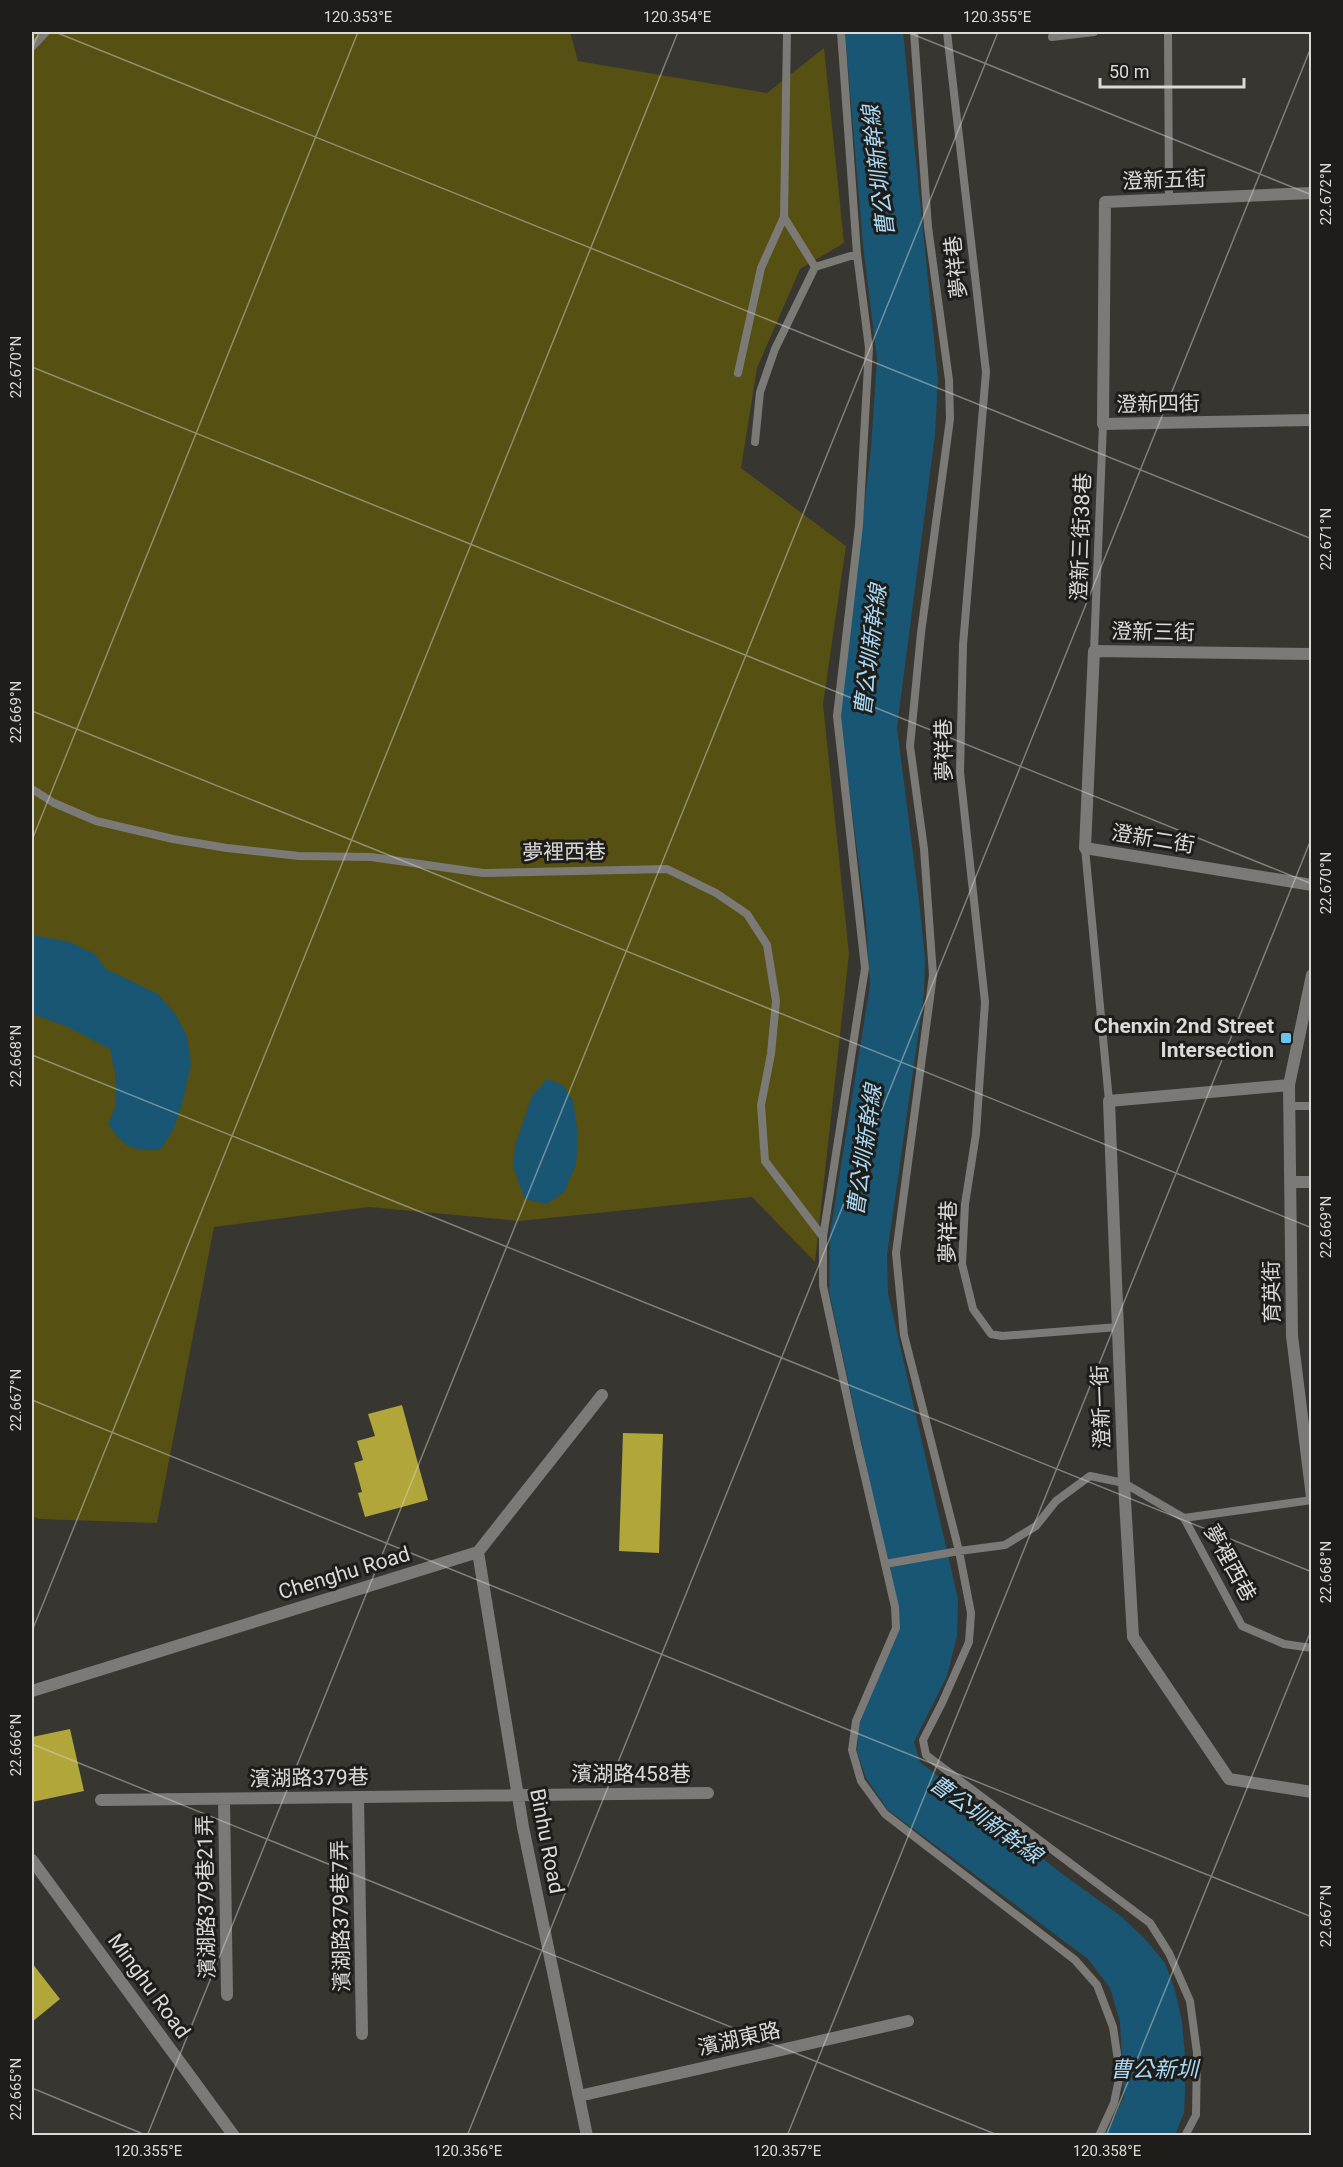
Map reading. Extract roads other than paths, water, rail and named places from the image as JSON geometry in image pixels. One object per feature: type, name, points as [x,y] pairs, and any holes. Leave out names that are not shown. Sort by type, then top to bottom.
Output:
[{"type":"street","name":"澄新五街","points":[[1104,325],[1106,202],[1311,193]]},
{"type":"street","name":"澄新四街","points":[[1104,325],[1104,424],[1311,420]]},
{"type":"street","name":"澄新三街","points":[[1090,751],[1094,651],[1311,654]]},
{"type":"street","name":"澄新二街","points":[[1090,751],[1085,848],[1311,885]]},
{"type":"street","name":"育英街","points":[[1311,975],[1289,1085],[1292,1336],[1307,1412],[1311,1498]]},
{"type":"street","points":[[1109,1101],[1289,1085]]},
{"type":"street","name":"澄新一街","points":[[1109,1101],[1124,1483],[1133,1637],[1229,1779],[1311,1792]]},
{"type":"street","points":[[1290,1182],[1311,1182]]},
{"type":"street","points":[[478,1551],[602,1395]]},
{"type":"street","name":"Chenghu Road","points":[[32,1691],[478,1551]]},
{"type":"street","name":"Binhu Road","points":[[478,1551],[523,1827],[587,2136]]},
{"type":"street","name":"濱湖路458巷","points":[[518,1794],[708,1793]]},
{"type":"street","name":"濱湖路379巷","points":[[101,1800],[518,1794]]},
{"type":"street","name":"濱湖路379巷7弄","points":[[358,1797],[362,2034]]},
{"type":"street","name":"濱湖路379巷21弄","points":[[224,1799],[227,1995]]},
{"type":"street","name":"Minghu Road","points":[[32,1860],[234,2136]]},
{"type":"street","name":"濱湖東路","points":[[579,2096],[908,2021]]},
{"type":"lane","points":[[32,47],[46,32]]},
{"type":"lane","points":[[738,373],[761,268],[784,217],[788,32]]},
{"type":"lane","points":[[841,32],[857,254],[869,348],[859,525],[837,716],[865,968],[823,1237],[823,1286],[895,1607],[896,1628],[856,1721],[852,1750],[861,1781],[885,1814],[1075,1960],[1097,1985],[1113,2027],[1120,2074],[1114,2103],[1098,2136]]},
{"type":"lane","points":[[914,32],[928,227],[949,380],[950,419],[921,633],[910,746],[924,849],[933,975],[896,1253],[904,1335],[959,1551],[971,1613],[969,1642],[923,1740],[926,1755],[1150,1923],[1169,1953],[1190,2001],[1197,2053],[1196,2115],[1185,2136]]},
{"type":"lane","name":"夢祥巷","points":[[947,32],[986,372],[963,645],[960,772],[985,1002],[976,1134],[965,1204],[962,1264],[973,1309],[991,1334],[1002,1336],[1118,1328]]},
{"type":"lane","points":[[1052,37],[1094,32]]},
{"type":"lane","points":[[1168,32],[1169,200]]},
{"type":"lane","points":[[784,217],[815,267]]},
{"type":"lane","points":[[755,442],[760,392],[775,350],[815,267],[857,254]]},
{"type":"lane","name":"澄新三街38巷","points":[[1094,651],[1104,424]]},
{"type":"lane","name":"夢裡西巷","points":[[32,789],[54,803],[96,821],[173,839],[227,848],[299,856],[372,857],[483,873],[667,869],[716,893],[747,914],[767,945],[776,1001],[771,1054],[761,1105],[765,1161],[823,1237]]},
{"type":"lane","points":[[1085,848],[1109,1101]]},
{"type":"lane","points":[[1289,1107],[1311,1106]]},
{"type":"lane","name":"夢裡西巷","points":[[885,1564],[1005,1545],[1036,1526],[1056,1501],[1090,1476],[1124,1483],[1184,1518],[1242,1626],[1284,1644],[1311,1648]]},
{"type":"lane","name":"夢裡西巷","points":[[1184,1518],[1311,1498]]},
{"type":"water","name":"曹公新圳","points":[[845,32],[903,32],[938,379],[935,435],[897,727],[920,909],[925,959],[924,994],[887,1255],[888,1293],[958,1599],[957,1636],[947,1676],[914,1742],[920,1762],[1061,1873],[1122,1917],[1146,1940],[1165,1963],[1175,1990],[1182,2021],[1186,2068],[1184,2113],[1175,2135],[1103,2135],[1124,2097],[1120,2022],[1110,1988],[1088,1959],[888,1810],[866,1778],[857,1752],[859,1725],[900,1623],[829,1291],[830,1234],[870,985],[866,920],[840,717],[871,448],[877,359],[863,245]]},
{"type":"water","points":[[32,935],[70,942],[95,954],[106,969],[158,994],[176,1015],[187,1036],[191,1064],[173,1131],[160,1150],[135,1149],[124,1143],[108,1124],[116,1105],[115,1073],[110,1049],[68,1027],[32,1014]]},
{"type":"water","points":[[547,1079],[563,1085],[573,1101],[578,1134],[576,1165],[564,1192],[547,1204],[525,1199],[513,1167],[515,1146],[532,1096]]},
{"type":"place","name":"Chenxin 2nd Street Intersection","points":[[1286,1038]]},
{"type":"water label","name":"曹公圳新幹線","points":[[878,171]]},
{"type":"water label","name":"曹公圳新幹線","points":[[870,650]]},
{"type":"water label","name":"曹公圳新幹線","points":[[864,1150]]},
{"type":"water label","name":"曹公圳新幹線","points":[[986,1819]]}]
